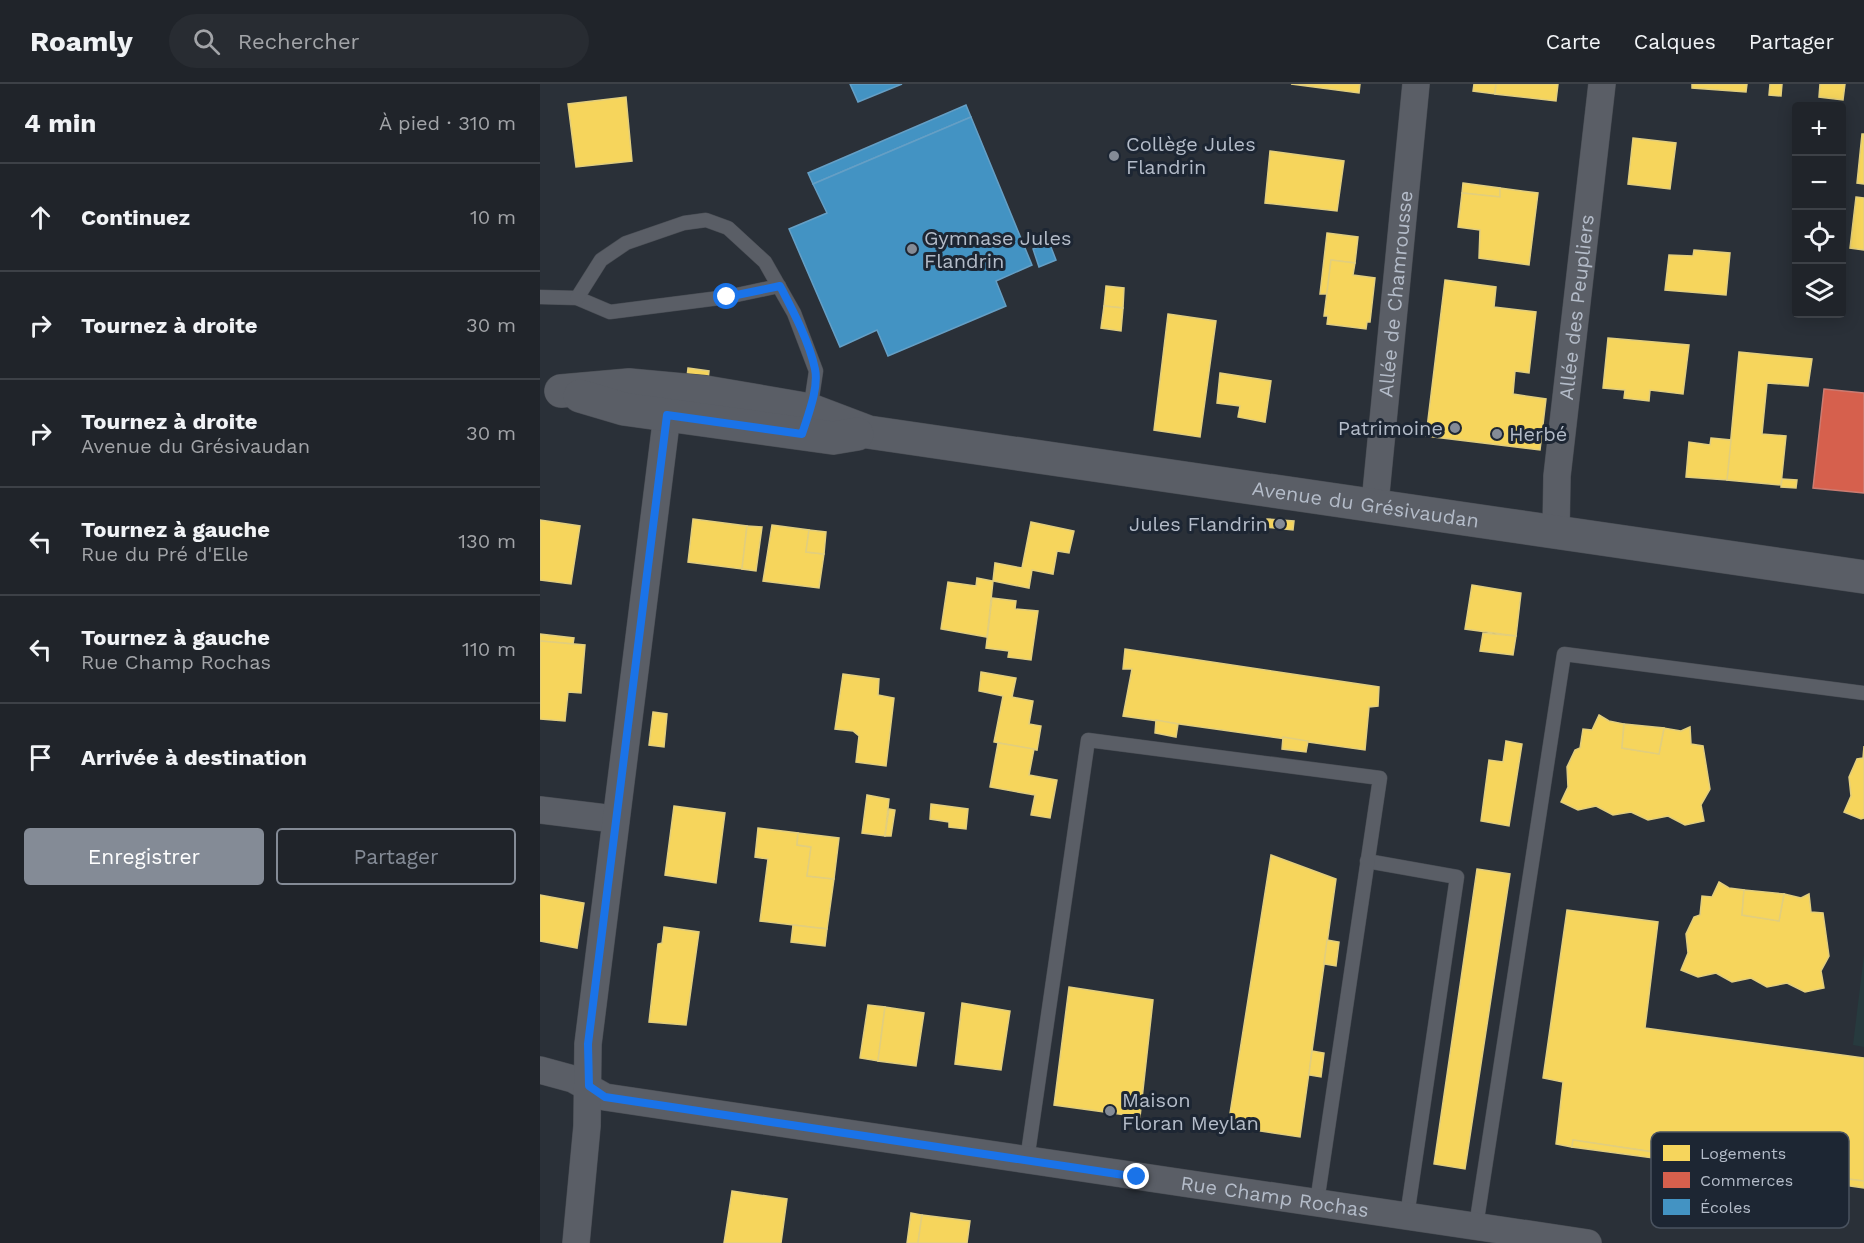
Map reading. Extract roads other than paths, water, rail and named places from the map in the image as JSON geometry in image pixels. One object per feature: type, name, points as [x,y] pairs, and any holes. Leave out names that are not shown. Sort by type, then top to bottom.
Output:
[{"type":"street","name":"Allée de Chamrousse","points":[[1375,503],[1416,84]]},
{"type":"street","name":"Allée des Peupliers","points":[[1556,531],[1557,476],[1602,84]]},
{"type":"street","name":"Avenue du Grésivaudan","points":[[551,389],[629,385],[705,392],[806,422],[833,438],[868,432],[1375,503],[1864,576]]},
{"type":"street","name":"Avenue du Grésivaudan","points":[[551,389],[624,409],[667,415],[806,422]]},
{"type":"street","points":[[576,1243],[589,1086],[588,1044],[614,819],[667,415]]},
{"type":"street","points":[[540,810],[614,819]]},
{"type":"street","name":"Rue Champ Rochas","points":[[540,1070],[589,1086],[605,1097],[1588,1243]]},
{"type":"lane","points":[[577,298],[601,260],[626,243],[684,223],[706,220],[728,228],[765,262],[794,313],[816,371],[806,422]]},
{"type":"lane","points":[[540,297],[577,298],[610,312],[727,297],[780,286]]},
{"type":"lane","points":[[1476,1226],[1564,654],[1864,693]]},
{"type":"lane","points":[[1027,1160],[1088,740],[1380,778],[1317,1202]]},
{"type":"lane","points":[[1367,861],[1456,877],[1407,1216]]},
{"type":"place","name":"Collège Jules Flandrin","points":[[1114,156]]},
{"type":"place","name":"Gymnase Jules Flandrin","points":[[912,249]]},
{"type":"place","name":"Patrimoine","points":[[1455,428]]},
{"type":"place","name":"Herbé","points":[[1497,434]]},
{"type":"place","name":"Jules Flandrin","points":[[1280,524]]},
{"type":"place","name":"Maison Floran Meylan","points":[[1110,1111]]}]
